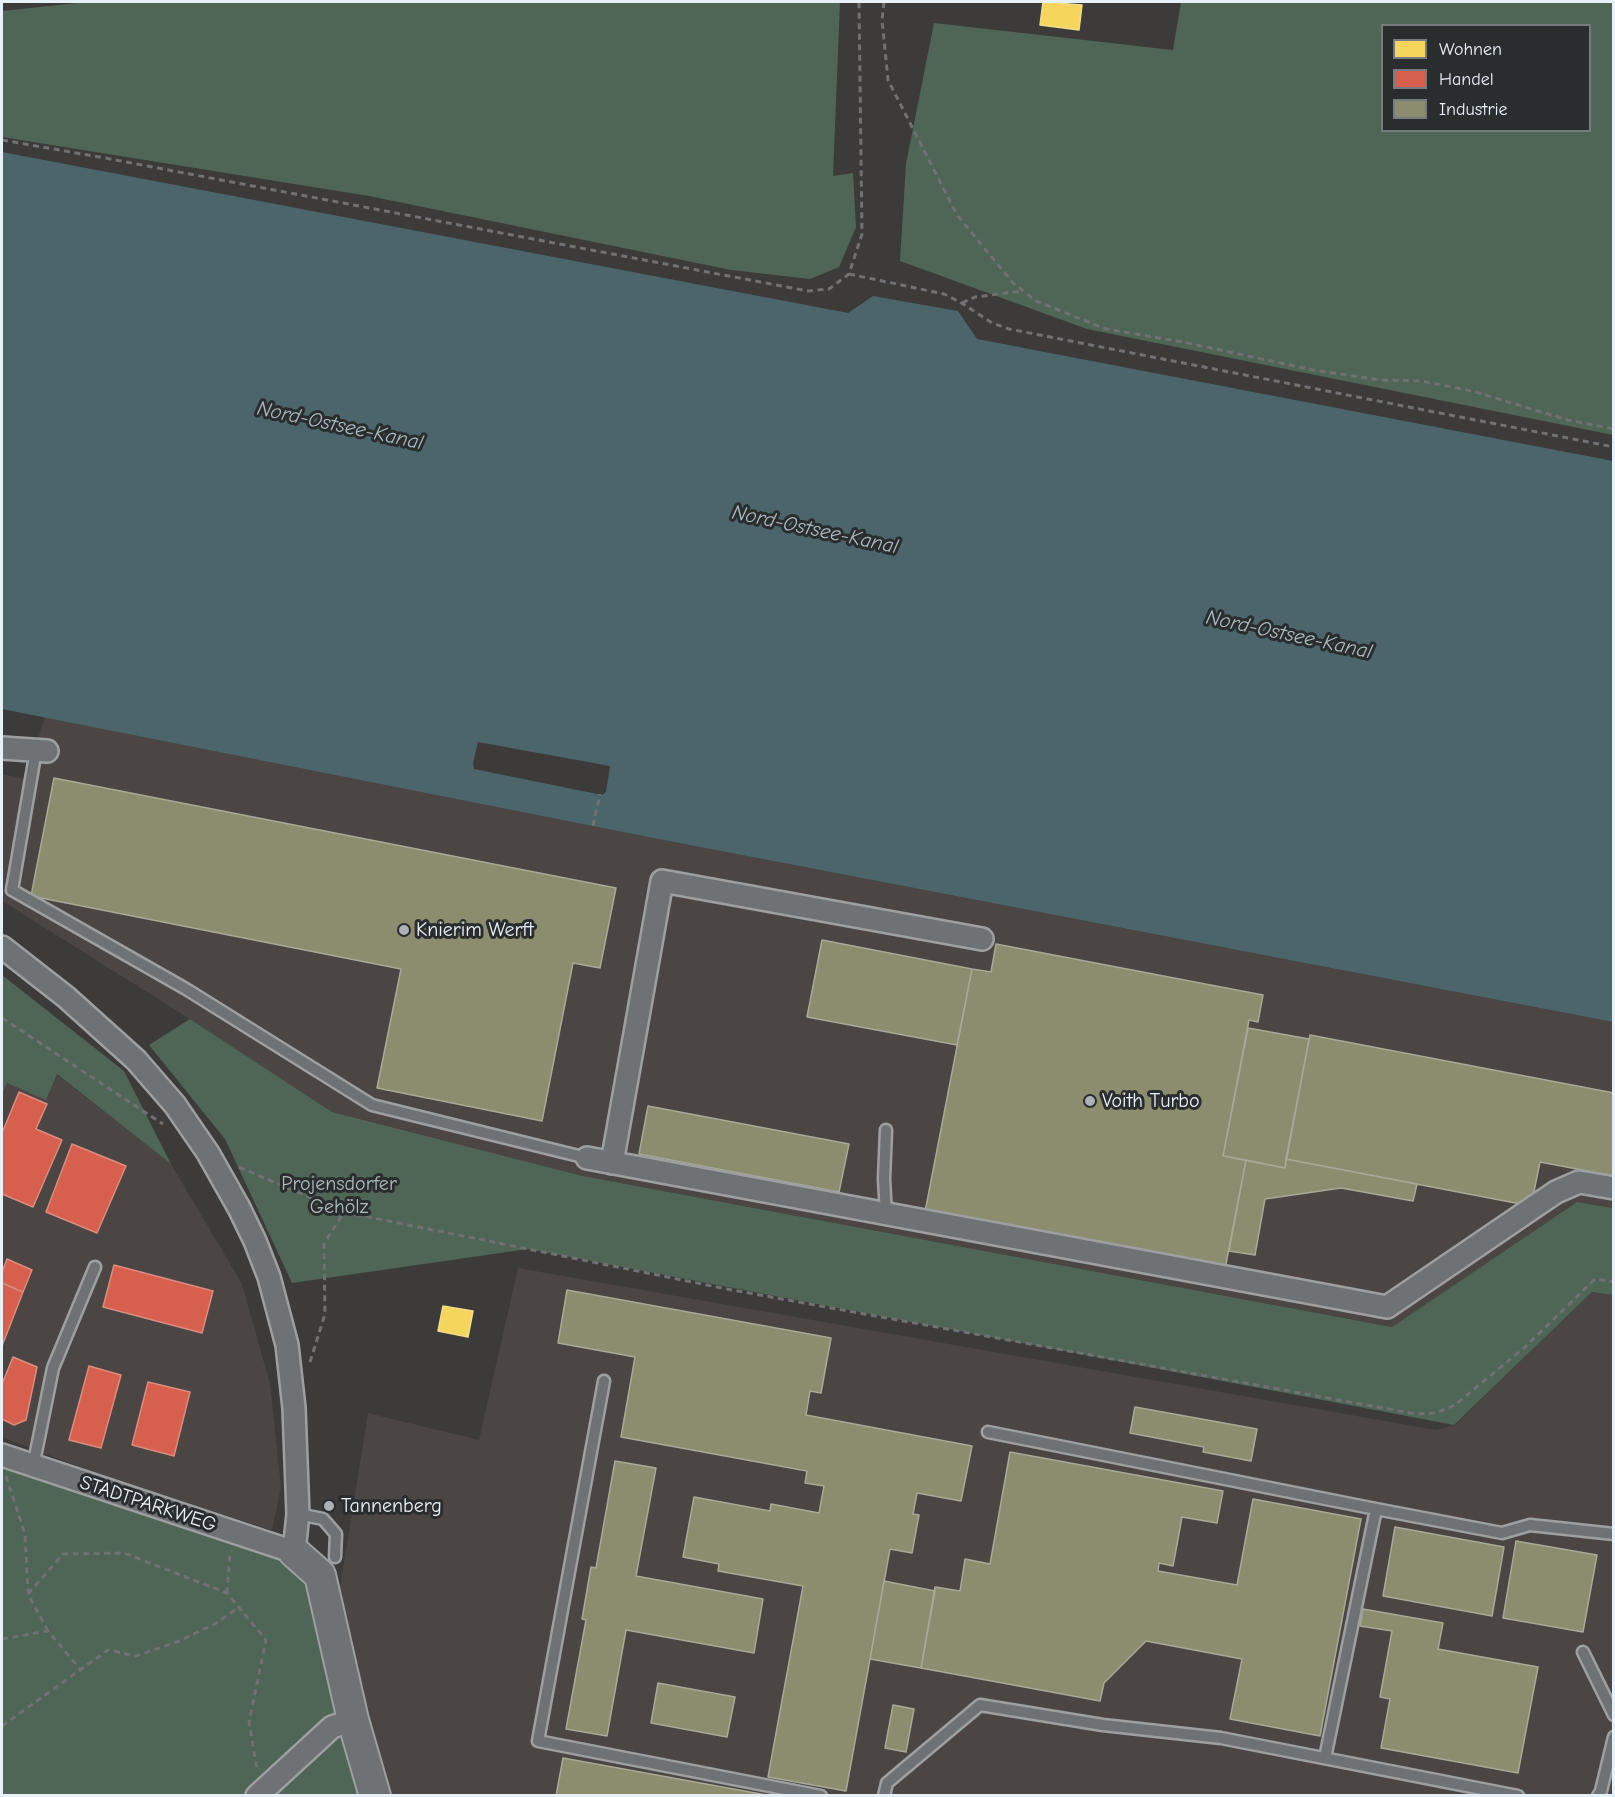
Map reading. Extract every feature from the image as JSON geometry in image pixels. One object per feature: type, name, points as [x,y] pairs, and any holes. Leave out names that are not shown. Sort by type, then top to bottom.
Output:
[{"type":"street","points":[[2,748],[47,751]]},
{"type":"street","points":[[612,1163],[662,881],[982,939]]},
{"type":"street","points":[[2,947],[66,997],[136,1060],[175,1105],[208,1153],[255,1241],[269,1277],[286,1345],[294,1408],[298,1514],[294,1552],[320,1575],[353,1720],[375,1796]]},
{"type":"street","points":[[587,1158],[1387,1307],[1556,1192],[1580,1182],[1614,1188]]},
{"type":"street","name":"STADTPARKWEG","points":[[3,1462],[33,1467],[294,1552]]},
{"type":"street","points":[[259,1794],[332,1727],[353,1720]]},
{"type":"lane","points":[[47,751],[12,890],[186,988],[372,1106],[587,1158]]},
{"type":"lane","points":[[886,1130],[884,1179],[886,1214]]},
{"type":"lane","points":[[33,1467],[53,1368],[95,1267]]},
{"type":"lane","points":[[604,1381],[538,1741],[821,1796]]},
{"type":"lane","points":[[988,1432],[1502,1533],[1530,1525],[1614,1534]]},
{"type":"lane","points":[[1325,1758],[1376,1509]]},
{"type":"lane","points":[[298,1514],[323,1519],[336,1534],[335,1557]]},
{"type":"lane","points":[[1583,1652],[1614,1715]]},
{"type":"lane","points":[[884,1796],[887,1783],[980,1705],[1103,1725],[1221,1738],[1518,1796]]},
{"type":"lane","points":[[1598,1796],[1614,1737]]},
{"type":"path","points":[[2,140],[808,291],[829,288],[849,274],[862,234],[859,2]]},
{"type":"path","points":[[884,2],[882,20],[888,80],[957,215],[1013,282],[1036,301],[1106,329],[1183,342],[1313,370],[1380,380],[1421,381],[1472,391],[1568,420],[1614,429]]},
{"type":"path","points":[[849,274],[944,294],[992,323],[1009,329],[1614,447]]},
{"type":"path","points":[[962,303],[975,297],[1023,291]]},
{"type":"path","points":[[592,826],[600,794]]},
{"type":"path","points":[[2,1018],[169,1127]]},
{"type":"path","points":[[208,1153],[344,1212],[727,1289],[1416,1414],[1436,1413],[1455,1405],[1525,1347],[1595,1279],[1614,1282]]},
{"type":"path","points":[[308,1366],[325,1314],[324,1244],[344,1212]]},
{"type":"path","points":[[3,1462],[25,1534],[28,1594],[48,1631],[81,1670]]},
{"type":"path","points":[[227,1593],[230,1553],[248,1536]]},
{"type":"path","points":[[28,1594],[63,1554],[124,1553],[227,1593],[266,1640],[249,1722],[259,1794]]},
{"type":"path","points":[[2,1726],[108,1650],[136,1656],[179,1641],[215,1624],[239,1607]]},
{"type":"path","points":[[2,1639],[48,1631]]},
{"type":"shaded area","points":[[45,717],[648,837],[1613,1022],[1613,1208],[1577,1202],[1392,1327],[583,1176],[332,1112],[190,1019],[2,901],[2,774],[25,779]]},
{"type":"shaded area","points":[[56,1074],[171,1164],[242,1284],[270,1384],[281,1487],[272,1530],[100,1475],[2,1437],[2,1094],[6,1083]]},
{"type":"shaded area","points":[[518,1268],[1436,1430],[1455,1425],[1592,1292],[1613,1295],[1613,1795],[388,1795],[339,1595],[368,1413],[479,1440]]},
{"type":"green space","points":[[86,2],[840,2],[833,176],[853,173],[856,227],[839,267],[810,279],[731,270],[369,196],[2,137],[2,11]]},
{"type":"green space","points":[[1181,2],[1613,2],[1613,435],[1087,329],[900,261],[906,164],[934,23],[1173,50]]},
{"type":"green space","points":[[2,975],[124,1071],[171,1164],[57,1074],[46,1100],[7,1083],[2,1094]]},
{"type":"green space","name":"Projensdorfer Gehölz","points":[[190,1019],[332,1112],[583,1176],[1392,1327],[1577,1202],[1613,1208],[1613,1295],[1592,1292],[1454,1425],[528,1249],[292,1283],[225,1139],[149,1045]]},
{"type":"green space","points":[[2,1464],[86,1495],[267,1549],[292,1564],[310,1588],[362,1795],[2,1795]]},
{"type":"water","name":"Nord-Ostsee-Kanal","points":[[2,152],[848,313],[873,296],[958,311],[977,339],[1613,461],[1613,1022],[648,837],[2,709]]},
{"type":"pier","points":[[478,742],[610,766],[606,792],[602,795],[474,769],[473,763]]},
{"type":"building: Wohnen","points":[[1043,2],[1082,5],[1079,30],[1040,25]]},
{"type":"building: Wohnen","points":[[443,1306],[473,1311],[468,1337],[438,1331]]},
{"type":"building: Handel","points":[[19,1092],[47,1104],[36,1129],[62,1140],[33,1207],[2,1194],[2,1133]]},
{"type":"building: Handel","points":[[72,1144],[126,1166],[97,1233],[46,1212]]},
{"type":"building: Handel","points":[[7,1259],[32,1270],[23,1292],[2,1283],[2,1272]]},
{"type":"building: Handel","points":[[114,1265],[213,1291],[202,1333],[103,1307]]},
{"type":"building: Handel","points":[[2,1283],[23,1292],[2,1346]]},
{"type":"building: Handel","points":[[13,1357],[37,1367],[26,1420],[14,1425],[2,1419],[2,1384]]},
{"type":"building: Handel","points":[[89,1366],[121,1375],[101,1448],[69,1440]]},
{"type":"building: Handel","points":[[148,1382],[190,1392],[174,1456],[132,1445]]},
{"type":"building: Industrie","name":"Knierim Werft","points":[[54,778],[616,888],[600,968],[573,963],[542,1121],[377,1088],[401,969],[31,896]]},
{"type":"building: Industrie","points":[[822,940],[972,969],[957,1045],[807,1017]]},
{"type":"building: Industrie","name":"Voith Turbo","points":[[996,944],[1263,995],[1258,1022],[1249,1020],[1223,1156],[1246,1160],[1225,1269],[925,1212],[972,969],[991,972]]},
{"type":"building: Industrie","points":[[1248,1028],[1309,1039],[1285,1168],[1223,1156]]},
{"type":"building: Industrie","points":[[1310,1035],[1614,1093],[1614,1176],[1540,1162],[1531,1206],[1286,1159]]},
{"type":"building: Industrie","points":[[648,1106],[849,1144],[839,1192],[639,1154]]},
{"type":"building: Industrie","points":[[1286,1159],[1417,1184],[1413,1201],[1341,1188],[1265,1199],[1255,1255],[1229,1251],[1246,1160],[1285,1168]]},
{"type":"building: Industrie","points":[[567,1290],[831,1338],[821,1393],[810,1391],[806,1415],[972,1446],[961,1501],[917,1493],[913,1514],[919,1515],[912,1553],[890,1549],[846,1791],[768,1777],[803,1586],[718,1571],[719,1564],[683,1557],[694,1497],[770,1511],[771,1504],[819,1513],[824,1486],[805,1483],[807,1471],[621,1437],[635,1357],[558,1343]]},
{"type":"building: Industrie","points":[[1135,1407],[1257,1429],[1251,1461],[1203,1452],[1204,1447],[1130,1433]]},
{"type":"building: Industrie","points":[[1010,1452],[1223,1491],[1217,1523],[1182,1517],[1173,1566],[1159,1563],[1158,1571],[1237,1585],[1253,1499],[1361,1519],[1320,1736],[1230,1719],[1242,1659],[1146,1641],[1104,1683],[1100,1701],[921,1668],[935,1587],[960,1591],[965,1559],[990,1564]]},
{"type":"building: Industrie","points":[[615,1461],[656,1468],[636,1576],[763,1599],[754,1653],[626,1630],[607,1736],[566,1729],[586,1620],[582,1619],[591,1567],[596,1568]]},
{"type":"building: Industrie","points":[[1395,1527],[1504,1547],[1492,1616],[1383,1596]]},
{"type":"building: Industrie","points":[[1516,1541],[1597,1555],[1583,1632],[1503,1618]]},
{"type":"building: Industrie","points":[[884,1581],[935,1591],[921,1668],[870,1659]]},
{"type":"building: Industrie","points":[[1363,1609],[1443,1623],[1438,1649],[1538,1667],[1518,1773],[1381,1748],[1390,1699],[1380,1697],[1392,1631],[1360,1626]]},
{"type":"building: Industrie","points":[[658,1683],[735,1697],[727,1737],[651,1723]]},
{"type":"building: Industrie","points":[[893,1705],[914,1709],[906,1752],[885,1748]]},
{"type":"building: Industrie","points":[[563,1758],[772,1796],[556,1796]]},
{"type":"place","name":"Knierim Werft","points":[[404,930]]},
{"type":"place","name":"Voith Turbo","points":[[1090,1101]]},
{"type":"place","name":"Tannenberg","points":[[329,1506]]}]
